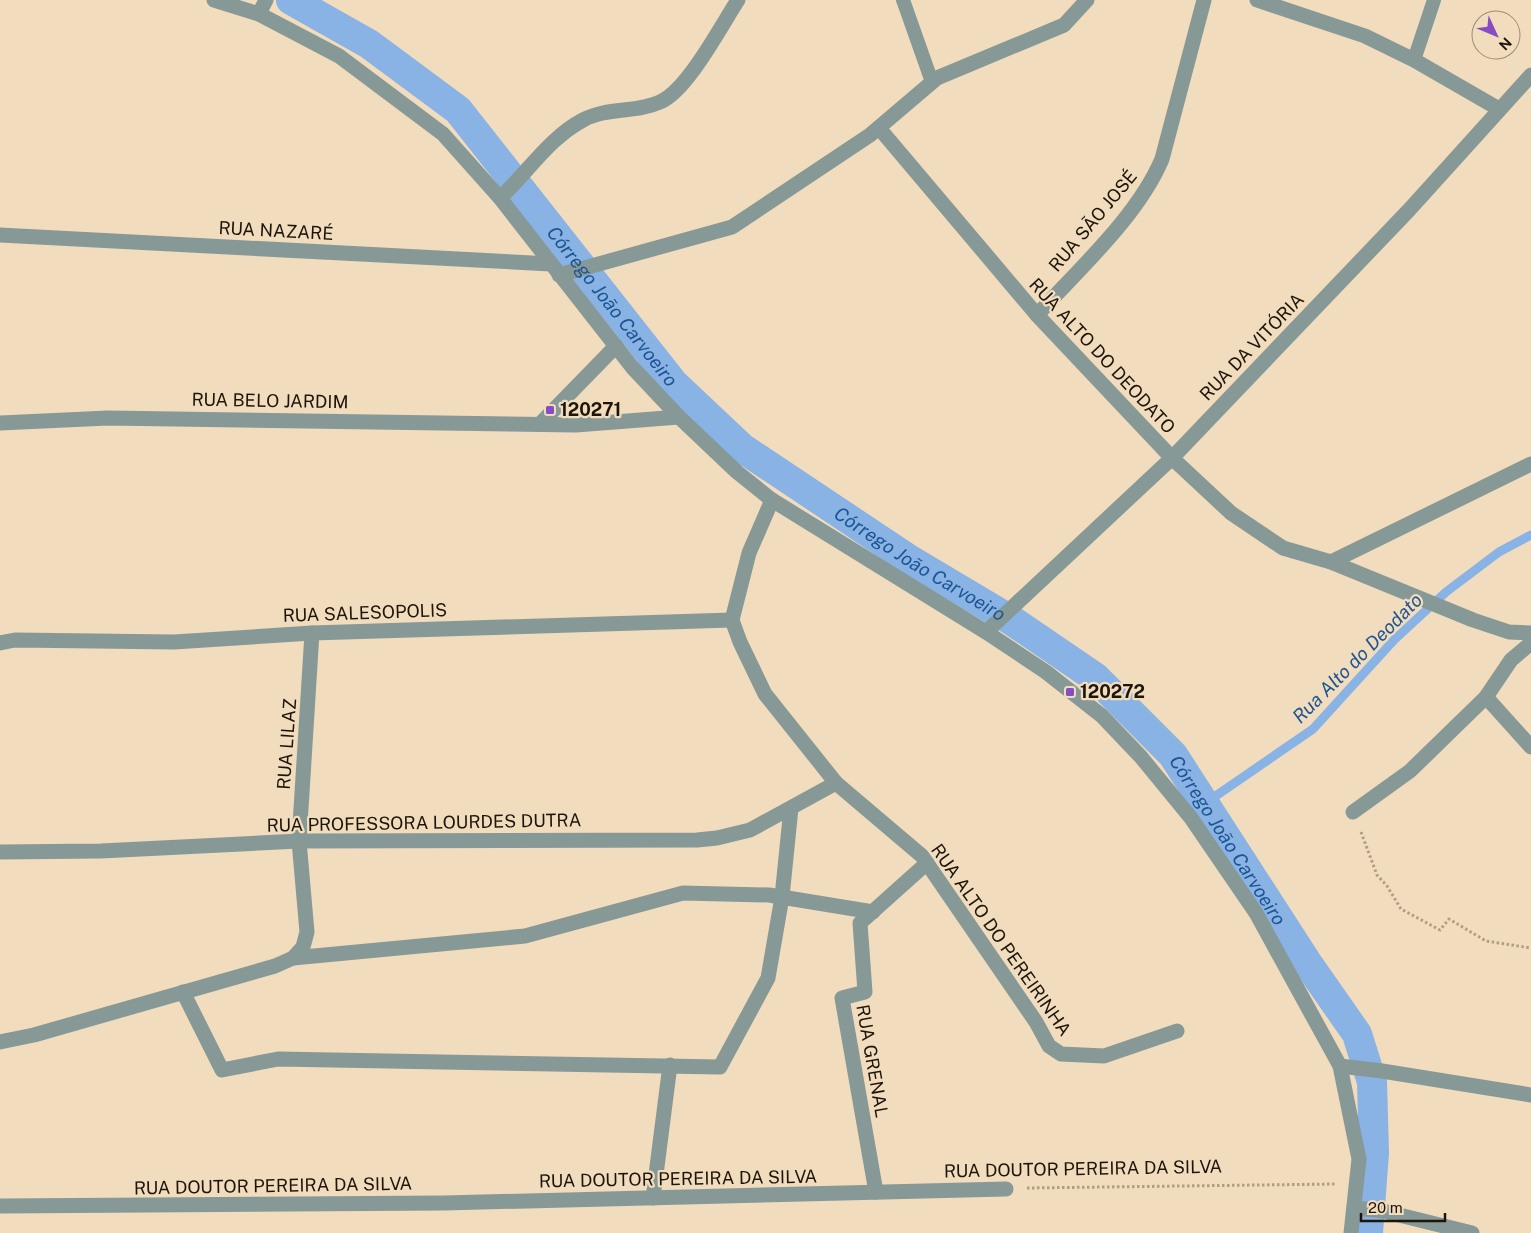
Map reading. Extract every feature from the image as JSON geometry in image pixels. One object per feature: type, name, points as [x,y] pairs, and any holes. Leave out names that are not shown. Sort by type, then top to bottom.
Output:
[{"type":"street","points":[[214,0],[264,5],[392,94],[443,134],[505,193],[555,269],[616,346],[679,417],[737,472],[772,500],[991,626],[1102,716],[1141,757],[1192,818],[1256,913],[1340,1066],[1359,1159],[1358,1208],[1351,1233]]},
{"type":"street","points":[[505,193],[559,136],[584,120],[604,112],[644,107],[662,102],[672,94],[694,69],[738,0]]},
{"type":"street","name":"RUA NAZARÉ","points":[[0,235],[555,269],[732,227],[878,128],[937,78],[1064,25],[1087,0]]},
{"type":"street","name":"RUA SÃO JOSÉ","points":[[1037,315],[1137,204],[1153,180],[1162,159],[1204,0]]},
{"type":"street","points":[[1257,0],[1365,36],[1414,60],[1498,109]]},
{"type":"street","name":"RUA DA VITÓRIA","points":[[991,626],[1007,609],[1074,550],[1172,458],[1409,210],[1498,109],[1531,75]]},
{"type":"street","name":"RUA ALTO DO DEODATO","points":[[878,128],[1037,315],[1172,458],[1231,513],[1283,548],[1331,562],[1452,612],[1509,632],[1531,633]]},
{"type":"street","points":[[540,424],[616,346]]},
{"type":"street","name":"RUA BELO JARDIM","points":[[0,423],[108,418],[576,425],[679,417]]},
{"type":"street","points":[[1331,562],[1531,464]]},
{"type":"street","points":[[732,620],[749,553],[772,500]]},
{"type":"street","name":"RUA SALESOPOLIS","points":[[0,644],[15,640],[174,642],[312,633],[732,620]]},
{"type":"street","name":"RUA ALTO DO PEREIRINHA","points":[[732,620],[740,642],[766,694],[836,783],[922,856],[1036,1022],[1049,1046],[1061,1054],[1104,1056],[1177,1031]]},
{"type":"street","name":"RUA LILAZ","points":[[298,952],[306,932],[300,841],[312,633]]},
{"type":"street","points":[[1353,812],[1410,772],[1486,698],[1511,660],[1531,643]]},
{"type":"street","points":[[1486,698],[1531,747]]},
{"type":"street","name":"RUA PROFESSORA LOURDES DUTRA","points":[[0,852],[101,851],[300,841],[697,840],[717,838],[750,830],[836,783]]},
{"type":"street","points":[[184,992],[222,1070],[278,1058],[720,1067],[768,978],[782,897],[791,808]]},
{"type":"street","name":"RUA GRENAL","points":[[876,1192],[842,998],[865,992],[860,923],[927,863]]},
{"type":"street","points":[[0,1042],[34,1035],[275,966],[298,952],[525,936],[683,893],[782,897],[873,912]]},
{"type":"street","points":[[653,1198],[670,1065]]},
{"type":"street","points":[[1340,1066],[1531,1095]]},
{"type":"street","name":"RUA DOUTOR PEREIRA DA SILVA","points":[[0,1206],[394,1204],[1006,1189]]},
{"type":"street","points":[[1358,1208],[1383,1211],[1472,1233]]},
{"type":"lane","points":[[903,0],[932,82]]},
{"type":"lane","points":[[1414,60],[1434,0]]},
{"type":"path","points":[[1353,812],[1377,875],[1387,886],[1401,909],[1440,930],[1449,919],[1486,941],[1531,948]]},
{"type":"path","name":"RUA DOUTOR PEREIRA DA SILVA","points":[[1006,1189],[1357,1184]]},
{"type":"waterway","name":"Córrego João Carvoeiro","points":[[291,0],[369,44],[458,110],[674,384],[742,448],[910,560],[1011,620],[1096,678],[1173,755],[1306,961],[1357,1034],[1372,1082],[1374,1153],[1368,1233]]},
{"type":"waterway","name":"Rua Alto do Deodato","points":[[1204,804],[1313,729],[1394,640],[1446,592],[1499,552],[1531,535]]},
{"type":"place","name":"120271","points":[[550,410]]},
{"type":"place","name":"120272","points":[[1070,692]]}]
